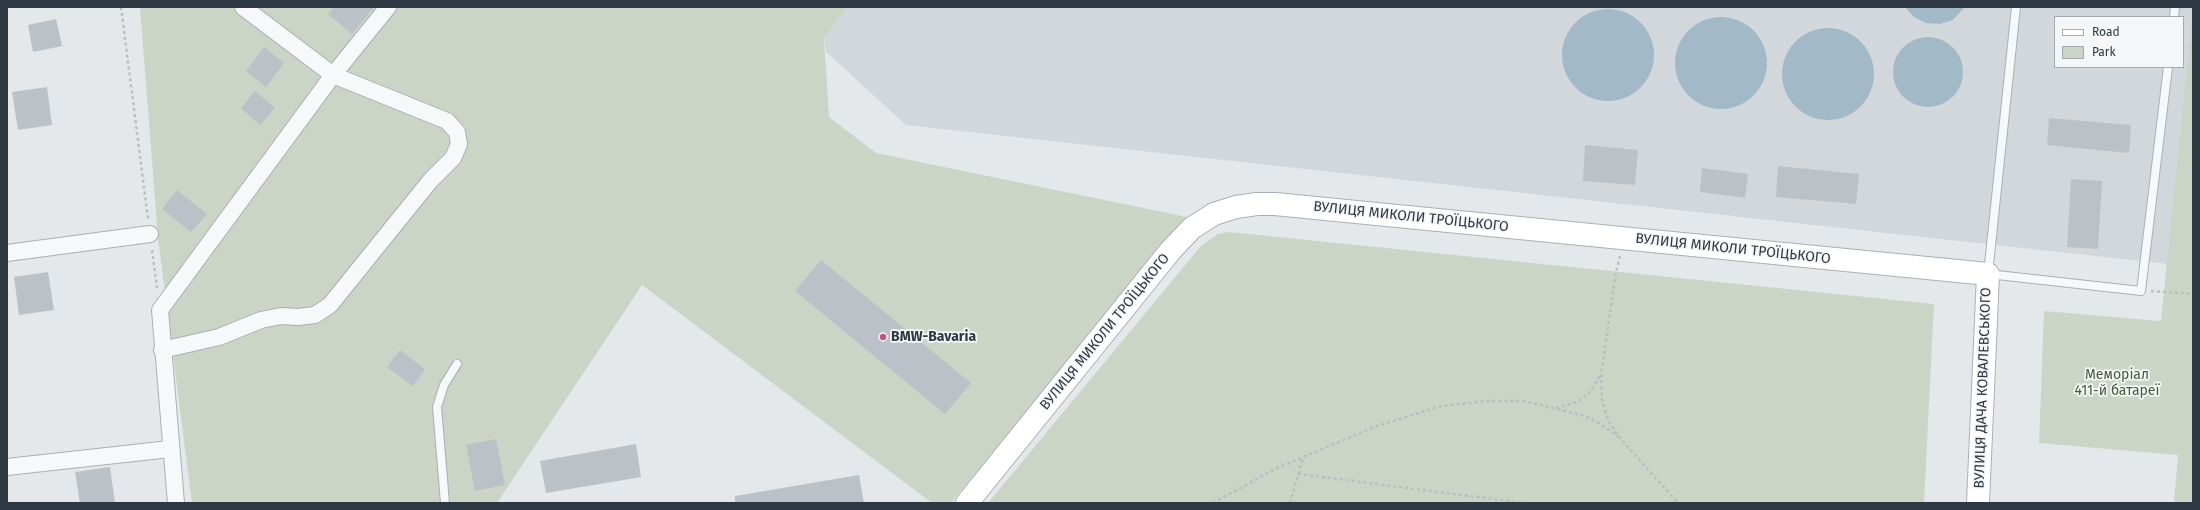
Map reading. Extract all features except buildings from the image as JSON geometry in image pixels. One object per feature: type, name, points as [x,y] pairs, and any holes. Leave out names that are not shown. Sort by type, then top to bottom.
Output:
[{"type":"street","points":[[162,350],[219,337],[261,320],[281,316],[298,317],[315,315],[330,305],[430,181],[453,158],[460,144],[457,132],[447,121],[333,75],[243,7]]},
{"type":"street","points":[[176,503],[170,449],[160,310],[333,75],[388,7]]},
{"type":"street","name":"ВУЛИЦЯ МИКОЛИ ТРОЇЦЬКОГО","points":[[967,503],[1171,250],[1192,228],[1214,214],[1243,206],[1275,204],[1988,274]]},
{"type":"street","points":[[7,253],[150,234]]},
{"type":"street","name":"ВУЛИЦЯ ДАЧА КОВАЛЕВСЬКОГО","points":[[1978,503],[1988,274]]},
{"type":"street","points":[[7,467],[170,449]]},
{"type":"lane","points":[[2016,7],[1988,274],[2141,291],[2168,68]]},
{"type":"lane","points":[[445,503],[438,407],[444,385],[457,364]]},
{"type":"path","points":[[121,7],[160,310]]},
{"type":"path","points":[[1626,238],[1616,272],[1600,375],[1602,399],[1608,420],[1618,437],[1678,503]]},
{"type":"path","points":[[2141,291],[2193,294]]},
{"type":"path","points":[[1556,408],[1577,402],[1589,393],[1600,375]]},
{"type":"path","points":[[1213,503],[1277,468],[1377,426],[1442,406],[1487,401],[1524,401],[1556,408],[1597,422],[1618,437]]},
{"type":"path","points":[[1290,503],[1303,457]]},
{"type":"path","points":[[1298,474],[1526,503]]},
{"type":"shaded area","points":[[848,7],[2193,7],[2168,264],[906,125],[826,52],[824,38]]},
{"type":"green space","points":[[140,7],[848,7],[824,38],[829,117],[876,153],[1187,217],[951,503],[932,503],[642,285],[497,503],[192,503],[158,238]]},
{"type":"green space","name":"Меморіал 411-й батареї","points":[[2193,7],[2193,503],[2174,503],[2178,455],[2039,443],[2044,311],[2161,321]]},
{"type":"green space","points":[[1229,232],[1934,304],[1924,503],[988,503],[1201,246],[1218,234]]},
{"type":"water","points":[[1905,7],[1965,7],[1953,20],[1940,24],[1926,23],[1914,17]]},
{"type":"water","points":[[1608,9],[1617,10],[1634,17],[1646,29],[1653,46],[1653,64],[1646,81],[1634,93],[1617,100],[1608,101],[1599,100],[1582,93],[1570,81],[1563,64],[1562,55],[1563,46],[1570,29],[1582,17],[1599,10]]},
{"type":"water","points":[[1721,17],[1730,18],[1747,25],[1759,37],[1766,54],[1766,72],[1759,89],[1747,101],[1730,108],[1721,109],[1712,108],[1695,101],[1683,89],[1676,72],[1675,63],[1676,54],[1683,37],[1695,25],[1712,18]]},
{"type":"water","points":[[1828,28],[1837,29],[1854,36],[1866,48],[1873,65],[1873,83],[1866,100],[1854,112],[1837,119],[1828,120],[1819,119],[1802,112],[1790,100],[1783,83],[1782,74],[1783,65],[1790,48],[1802,36],[1819,29]]},
{"type":"water","points":[[1928,37],[1947,43],[1957,53],[1963,72],[1957,91],[1947,101],[1928,107],[1909,101],[1899,91],[1893,72],[1899,53],[1909,43]]},
{"type":"place","name":"BMW-Bavaria","points":[[883,337]]}]
